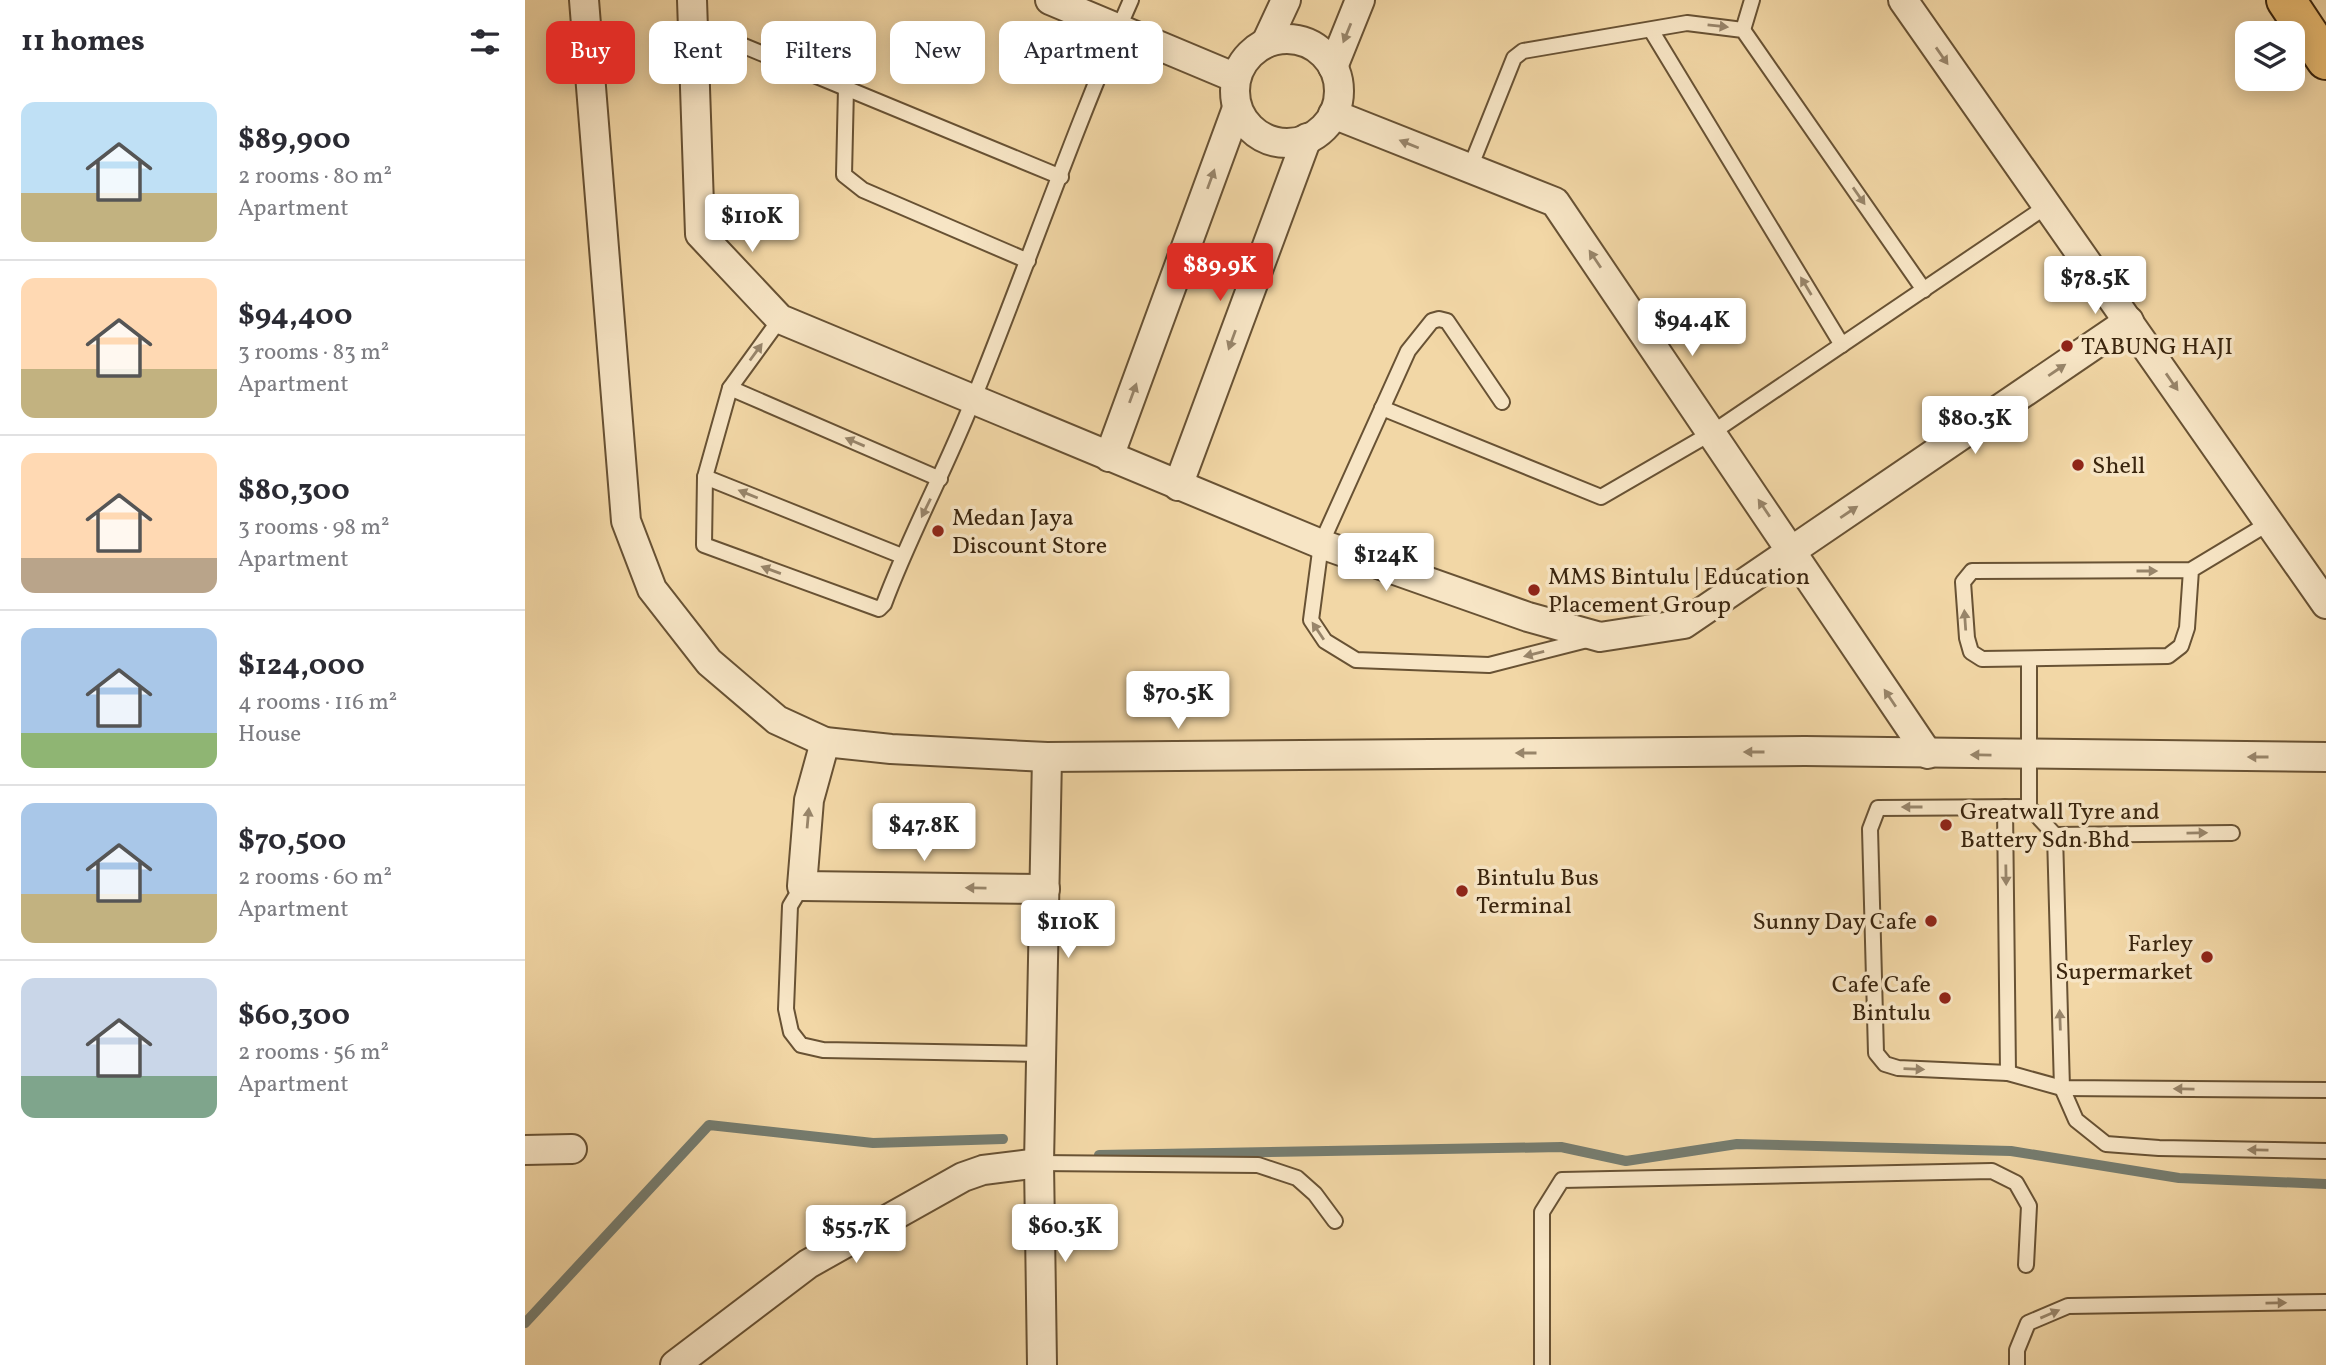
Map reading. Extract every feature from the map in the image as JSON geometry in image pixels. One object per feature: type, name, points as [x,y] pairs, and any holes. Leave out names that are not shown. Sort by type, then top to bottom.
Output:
[{"type":"main road","points":[[2286,0],[2326,60]]},
{"type":"street","points":[[584,0],[626,521],[652,589],[709,662],[777,720],[825,742],[891,750],[1047,757],[1793,751],[2031,755],[2320,753]]},
{"type":"street","points":[[1050,0],[1099,21]]},
{"type":"street","points":[[1266,43],[1286,0]]},
{"type":"street","points":[[1333,67],[1360,0]]},
{"type":"street","points":[[1903,0],[2326,604]]},
{"type":"street","points":[[693,13],[700,234],[780,320],[1321,544],[1528,617],[1600,637],[1684,624],[2129,321]]},
{"type":"street","points":[[1281,39],[1311,45],[1324,54],[1333,67],[1338,82],[1339,99],[1333,114],[1322,129],[1307,138],[1291,143],[1273,141],[1258,134],[1245,123],[1237,108],[1236,78],[1252,52],[1266,43],[1281,39]]},
{"type":"street","points":[[1163,48],[1236,78]]},
{"type":"street","points":[[1109,457],[1237,108]]},
{"type":"street","points":[[1333,114],[1555,202],[1929,754]]},
{"type":"street","points":[[1178,486],[1307,138]]},
{"type":"street","points":[[825,742],[809,800],[802,886],[1045,889]]},
{"type":"street","points":[[1042,1365],[1039,1163],[1047,757]]},
{"type":"street","points":[[525,1150],[572,1149]]},
{"type":"street","points":[[675,1365],[808,1264],[963,1177],[983,1170],[1039,1163]]},
{"type":"lane","points":[[1122,21],[1131,0]]},
{"type":"lane","points":[[1743,30],[1752,0]]},
{"type":"lane","points":[[693,13],[846,88],[1061,177]]},
{"type":"lane","points":[[1470,168],[1514,58],[1523,51],[1687,23],[1743,30],[1924,290]]},
{"type":"lane","points":[[1651,30],[1842,345]]},
{"type":"lane","points":[[780,320],[730,388],[705,477],[704,545],[879,609],[884,604],[902,556],[940,479],[973,401],[1097,84]]},
{"type":"lane","points":[[846,88],[844,175],[852,183],[1028,261]]},
{"type":"lane","points":[[1382,408],[1601,497],[1713,432],[2047,206]]},
{"type":"lane","points":[[1502,402],[1447,321],[1439,318],[1431,321],[1408,351],[1321,544],[1311,620],[1325,641],[1356,660],[1489,665],[1600,637]]},
{"type":"lane","points":[[730,388],[940,479]]},
{"type":"lane","points":[[705,477],[902,556]]},
{"type":"lane","points":[[2191,570],[2187,628],[2181,646],[2168,656],[1982,659],[1971,652],[1966,638],[1963,582],[1972,572],[2191,570],[2269,523]]},
{"type":"lane","points":[[2029,660],[2029,807],[2055,835],[2062,1088],[2076,1120],[2106,1144],[2159,1148],[2326,1151]]},
{"type":"lane","points":[[2005,807],[2008,1073]]},
{"type":"lane","points":[[2029,807],[1878,808],[1870,830],[1870,878],[1876,1053],[1885,1064],[1898,1068],[2008,1073],[2062,1088],[2326,1090]]},
{"type":"lane","points":[[2055,835],[2232,833]]},
{"type":"lane","points":[[802,886],[790,906],[786,1009],[791,1032],[801,1045],[823,1050],[1041,1054]]},
{"type":"lane","points":[[1039,1163],[1258,1165],[1297,1178],[1315,1194],[1335,1221]]},
{"type":"lane","points":[[1542,1365],[1542,1212],[1562,1180],[1992,1171],[2016,1183],[2029,1206],[2026,1265]]},
{"type":"lane","points":[[2017,1365],[2017,1350],[2028,1324],[2069,1306],[2326,1302]]},
{"type":"waterway","points":[[525,1323],[709,1125],[873,1143],[1003,1139]]},
{"type":"waterway","points":[[1099,1155],[1561,1147],[1626,1161],[1737,1144],[2011,1151],[2179,1178],[2326,1184]]},
{"type":"place","name":"TABUNG HAJI","points":[[2067,346]]},
{"type":"place","name":"Shell","points":[[2078,465]]},
{"type":"place","name":"Medan Jaya Discount Store","points":[[938,531]]},
{"type":"place","name":"MMS Bintulu | Education Placement Group","points":[[1534,590]]},
{"type":"place","name":"Greatwall Tyre and Battery Sdn Bhd","points":[[1946,825]]},
{"type":"place","name":"Bintulu Bus Terminal","points":[[1462,891]]},
{"type":"place","name":"Sunny Day Cafe","points":[[1931,921]]},
{"type":"place","name":"Farley Supermarket","points":[[2207,957]]},
{"type":"place","name":"Cafe Cafe Bintulu","points":[[1945,998]]}]
